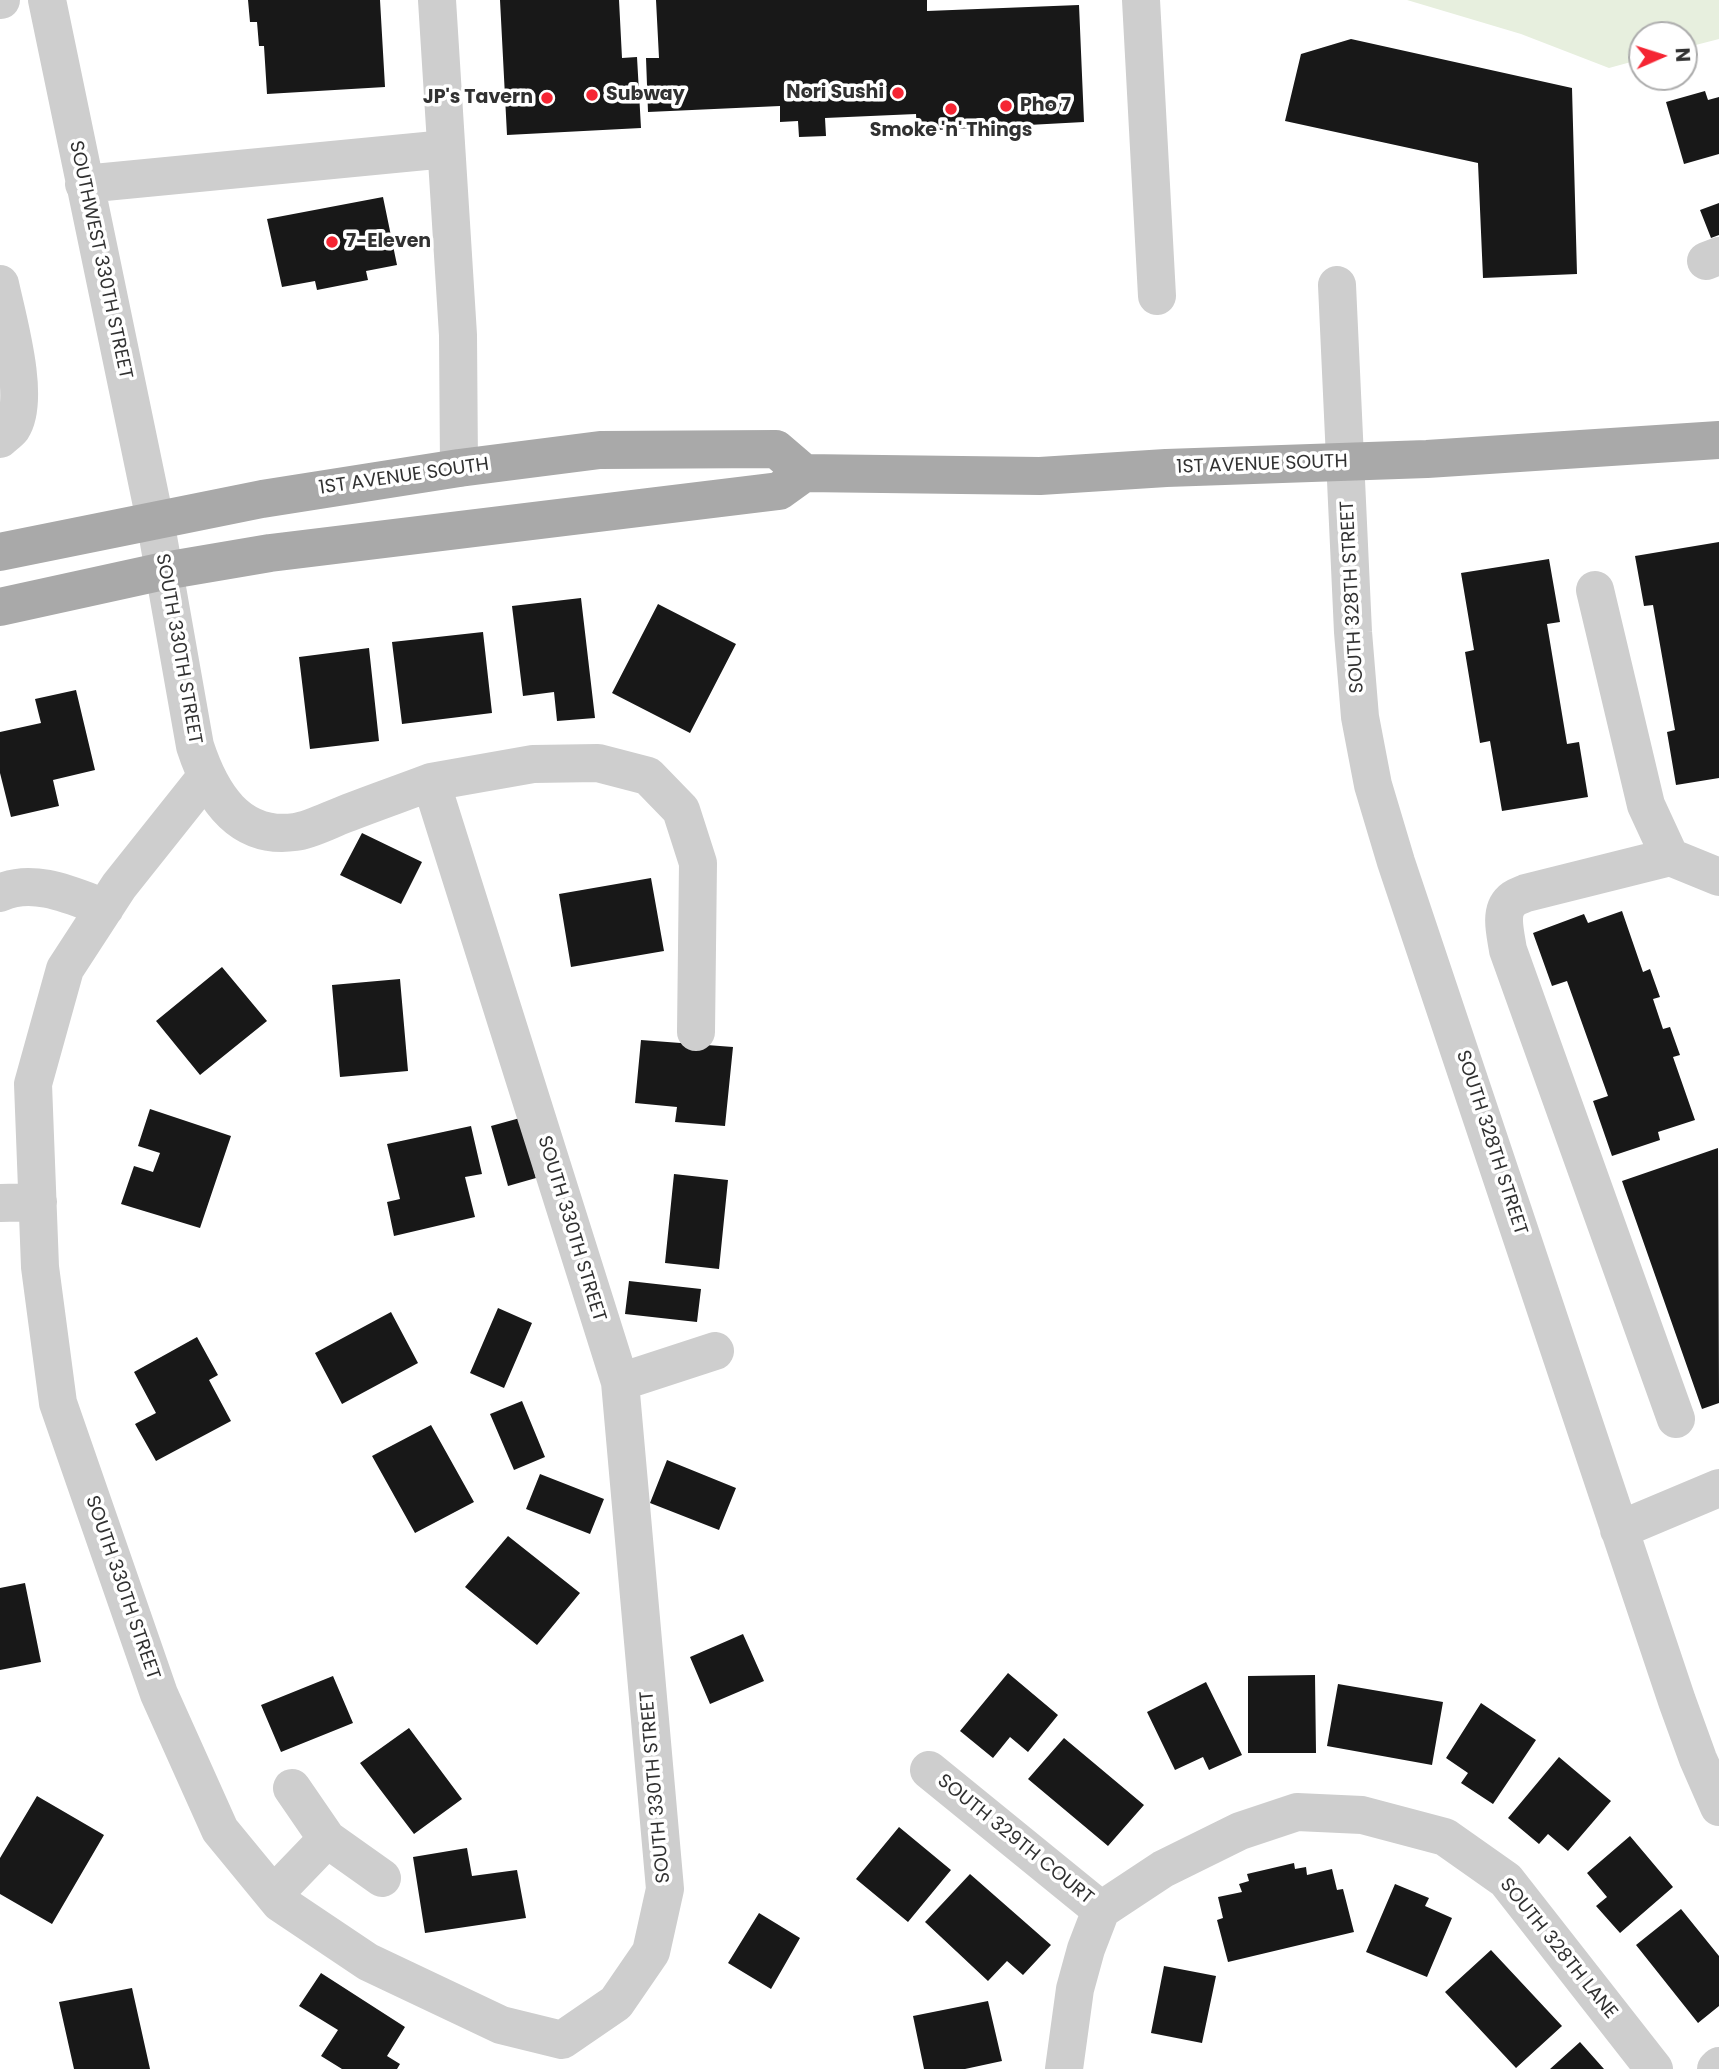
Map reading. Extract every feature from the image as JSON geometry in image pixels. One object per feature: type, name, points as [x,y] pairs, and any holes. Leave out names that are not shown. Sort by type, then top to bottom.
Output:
[{"type":"main road","name":"1ST AVENUE SOUTH","points":[[0,552],[262,499],[459,468],[600,450],[776,449],[804,473],[1040,476],[1611,448],[1719,440]]},
{"type":"main road","points":[[0,607],[164,571],[283,551],[779,491],[804,473]]},
{"type":"street","name":"SOUTHWEST 330TH STREET","points":[[47,0],[155,520]]},
{"type":"street","points":[[437,0],[458,335],[459,468]]},
{"type":"street","points":[[1141,0],[1157,296]]},
{"type":"street","points":[[84,184],[446,149]]},
{"type":"street","points":[[0,284],[18,368],[19,390],[16,415],[6,433]]},
{"type":"street","name":"SOUTH 328TH STREET","points":[[1336,285],[1353,632],[1360,717],[1373,785],[1396,862],[1676,1701],[1719,1807]]},
{"type":"street","name":"SOUTH 330TH STREET","points":[[155,520],[195,747],[205,778],[221,802],[239,819],[268,831],[295,832],[430,782],[620,1382],[665,1889],[651,1952],[615,2003],[562,2040],[500,2025],[368,1962],[280,1903],[220,1830],[159,1694],[58,1403],[40,1267],[33,1084],[65,970],[119,886],[205,778]]},
{"type":"street","points":[[1595,590],[1646,805],[1670,857]]},
{"type":"street","points":[[430,782],[533,764],[598,763],[648,776],[681,810],[698,863],[696,1032]]},
{"type":"street","points":[[1676,1419],[1508,950],[1505,913],[1511,901],[1526,893],[1670,857],[1719,877]]},
{"type":"street","points":[[0,893],[9,889],[35,887],[62,892],[105,908]]},
{"type":"street","points":[[0,1203],[38,1202]]},
{"type":"street","points":[[620,1382],[715,1351]]},
{"type":"street","points":[[1619,1530],[1719,1488]]},
{"type":"street","name":"SOUTH 329TH COURT","points":[[929,1770],[1101,1910]]},
{"type":"street","points":[[292,1788],[327,1839],[382,1878]]},
{"type":"street","name":"SOUTH 328TH LANE","points":[[1101,1910],[1174,1863],[1240,1831],[1297,1812],[1362,1815],[1445,1837],[1506,1880],[1654,2069]]},
{"type":"street","points":[[274,1894],[327,1839]]},
{"type":"street","points":[[1064,2069],[1075,1989],[1086,1948],[1101,1910]]},
{"type":"green space","points":[[1407,0],[1719,0],[1719,39],[1698,44],[1698,21],[1628,21],[1628,63],[1609,68],[1521,34]]},
{"type":"building","points":[[248,0],[380,0],[385,87],[267,94],[264,46],[259,46],[257,22],[250,22]]},
{"type":"building","points":[[500,0],[619,0],[622,58],[637,57],[641,128],[507,135]]},
{"type":"building","points":[[656,0],[927,0],[927,11],[1079,5],[1084,122],[917,131],[916,114],[825,118],[826,136],[799,137],[798,121],[780,122],[780,106],[648,112],[646,58],[659,58]]},
{"type":"building","points":[[1351,39],[1572,88],[1577,274],[1483,278],[1478,163],[1285,121],[1301,54]]},
{"type":"building","points":[[1705,91],[1708,100],[1719,97],[1719,154],[1684,164],[1666,102]]},
{"type":"building","name":"7-Eleven","points":[[383,197],[397,265],[366,271],[368,280],[317,290],[315,281],[282,287],[267,219]]},
{"type":"building","points":[[1719,203],[1719,235],[1711,238],[1700,210]]},
{"type":"building","points":[[1719,542],[1719,778],[1676,785],[1667,732],[1675,730],[1653,605],[1644,606],[1635,556]]},
{"type":"building","points":[[1549,559],[1560,622],[1547,624],[1567,744],[1579,742],[1588,797],[1502,811],[1490,741],[1480,743],[1465,652],[1474,650],[1461,573]]},
{"type":"building","points":[[581,598],[595,718],[557,721],[554,692],[523,696],[512,606]]},
{"type":"building","points":[[658,604],[736,644],[690,733],[612,693]]},
{"type":"building","points":[[483,632],[492,713],[402,724],[392,642]]},
{"type":"building","points":[[369,648],[379,741],[310,749],[299,657]]},
{"type":"building","points":[[76,690],[95,770],[53,780],[59,806],[11,817],[0,773],[0,732],[41,723],[35,699]]},
{"type":"building","points":[[362,833],[422,862],[401,904],[340,875]]},
{"type":"building","points":[[651,878],[664,951],[571,967],[559,894]]},
{"type":"building","points":[[1622,911],[1643,972],[1650,969],[1660,997],[1653,999],[1663,1029],[1670,1027],[1680,1055],[1673,1057],[1695,1120],[1658,1132],[1660,1140],[1612,1156],[1593,1101],[1608,1096],[1567,981],[1552,986],[1533,933],[1584,914],[1588,923]]},
{"type":"building","points":[[222,967],[267,1021],[200,1075],[156,1021]]},
{"type":"building","points":[[400,979],[408,1071],[340,1077],[332,985]]},
{"type":"building","points":[[641,1040],[733,1047],[725,1126],[675,1122],[677,1107],[635,1103]]},
{"type":"building","points":[[150,1109],[231,1136],[200,1228],[121,1204],[134,1166],[153,1172],[160,1153],[138,1146]]},
{"type":"building","points":[[520,1118],[536,1178],[508,1186],[491,1126]]},
{"type":"building","points":[[471,1126],[482,1174],[465,1177],[475,1217],[394,1236],[387,1202],[400,1199],[387,1144]]},
{"type":"building","points":[[1718,1148],[1719,1403],[1702,1409],[1622,1181]]},
{"type":"building","points":[[674,1174],[728,1180],[719,1269],[665,1263]]},
{"type":"building","points":[[629,1281],[701,1289],[697,1322],[625,1314]]},
{"type":"building","points":[[498,1308],[532,1323],[504,1388],[470,1373]]},
{"type":"building","points":[[391,1312],[418,1363],[342,1404],[315,1353]]},
{"type":"building","points":[[197,1337],[218,1375],[209,1380],[231,1421],[156,1461],[135,1424],[156,1413],[134,1372]]},
{"type":"building","points":[[522,1401],[545,1457],[514,1470],[490,1414]]},
{"type":"building","points":[[431,1425],[474,1502],[415,1533],[372,1456]]},
{"type":"building","points":[[667,1460],[736,1488],[719,1530],[650,1503]]},
{"type":"building","points":[[540,1474],[604,1499],[590,1534],[526,1509]]},
{"type":"building","points":[[508,1536],[580,1593],[537,1645],[465,1587]]},
{"type":"building","points":[[25,1583],[41,1662],[0,1670],[0,1588]]},
{"type":"building","points":[[743,1634],[764,1681],[710,1704],[690,1657]]},
{"type":"building","points":[[1008,1673],[1058,1715],[1028,1752],[1010,1737],[993,1758],[960,1731]]},
{"type":"building","points":[[1315,1675],[1316,1753],[1248,1753],[1248,1676]]},
{"type":"building","points":[[333,1676],[353,1723],[281,1752],[261,1705]]},
{"type":"building","points":[[1206,1682],[1242,1755],[1209,1770],[1203,1757],[1175,1770],[1147,1712]]},
{"type":"building","points":[[1338,1684],[1443,1702],[1432,1765],[1327,1746]]},
{"type":"building","points":[[1481,1703],[1536,1740],[1493,1804],[1461,1783],[1468,1773],[1446,1758]]},
{"type":"building","points":[[409,1728],[462,1799],[414,1834],[360,1763]]},
{"type":"building","points":[[1064,1738],[1144,1805],[1108,1846],[1028,1779]]},
{"type":"building","points":[[1559,1757],[1611,1801],[1568,1851],[1548,1834],[1539,1844],[1508,1818]]},
{"type":"building","points":[[37,1796],[104,1835],[52,1924],[0,1894],[0,1858]]},
{"type":"building","points":[[899,1827],[951,1870],[908,1922],[856,1879]]},
{"type":"building","points":[[1630,1836],[1673,1887],[1620,1933],[1596,1906],[1607,1897],[1587,1873]]},
{"type":"building","points":[[467,1848],[472,1876],[517,1870],[526,1918],[425,1933],[413,1857]]},
{"type":"building","points":[[1294,1863],[1295,1869],[1306,1867],[1307,1875],[1332,1869],[1337,1890],[1343,1889],[1354,1932],[1228,1962],[1217,1920],[1223,1918],[1218,1897],[1242,1892],[1239,1884],[1249,1881],[1247,1874]]},
{"type":"building","points":[[970,1874],[1051,1945],[1023,1975],[1007,1961],[988,1981],[925,1922]]},
{"type":"building","points":[[1395,1884],[1429,1898],[1425,1906],[1452,1918],[1427,1977],[1366,1952]]},
{"type":"building","points":[[1681,1909],[1719,1956],[1719,2006],[1698,2023],[1636,1945]]},
{"type":"building","points":[[759,1913],[800,1938],[771,1989],[728,1963]]},
{"type":"building","points":[[1491,1950],[1562,2026],[1516,2068],[1445,1992]]},
{"type":"building","points":[[1164,1966],[1216,1976],[1202,2043],[1151,2033]]},
{"type":"building","points":[[321,1973],[405,2027],[387,2056],[400,2064],[397,2069],[342,2069],[321,2056],[338,2030],[299,2006]]},
{"type":"building","points":[[132,1988],[150,2069],[74,2069],[59,2002]]},
{"type":"building","points":[[988,2001],[1002,2061],[965,2069],[924,2069],[913,2016]]},
{"type":"building","points":[[1580,2042],[1604,2069],[1550,2069]]},
{"type":"place","name":"Nori Sushi","points":[[898,93]]},
{"type":"place","name":"Subway","points":[[592,95]]},
{"type":"place","name":"JP's Tavern","points":[[547,98]]},
{"type":"place","name":"Pho 7","points":[[1006,106]]},
{"type":"place","name":"Smoke 'n' Things","points":[[951,109]]},
{"type":"place","name":"7-Eleven","points":[[332,242]]}]
